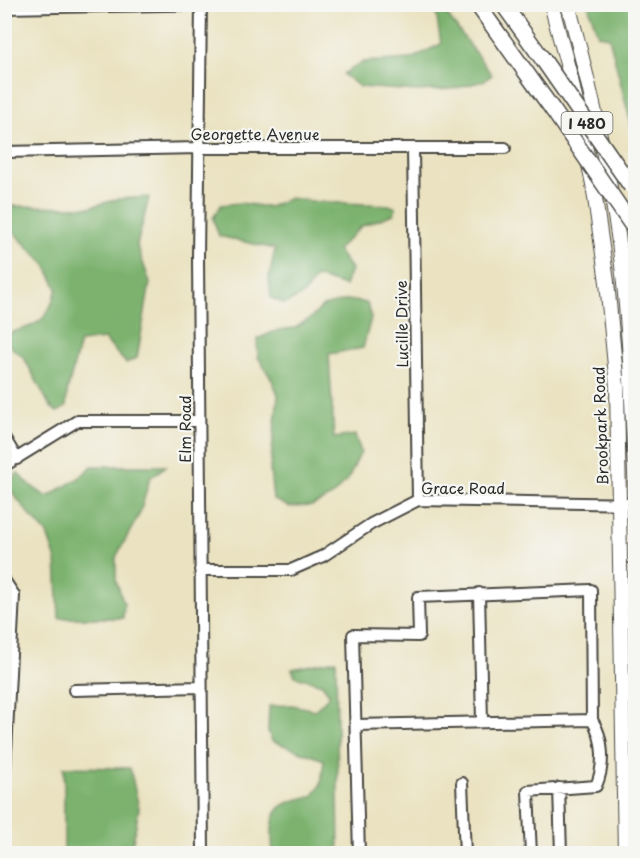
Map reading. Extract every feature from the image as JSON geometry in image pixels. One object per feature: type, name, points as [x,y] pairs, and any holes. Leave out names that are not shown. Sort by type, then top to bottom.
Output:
[{"type":"highway","name":"I 480","points":[[477,4],[636,231]]},
{"type":"highway","name":"I 480","points":[[503,4],[633,189]]},
{"type":"main road","name":"Brookpark Road","points":[[551,4],[571,79],[593,184],[607,282],[617,387],[625,854]]},
{"type":"main road","points":[[568,4],[595,113],[623,272],[633,394],[636,498]]},
{"type":"street","points":[[4,8],[217,4]]},
{"type":"street","name":"Elm Road","points":[[201,5],[199,421],[203,854]]},
{"type":"street","name":"Georgette Avenue","points":[[4,152],[199,148],[505,148]]},
{"type":"street","name":"Lucille Drive","points":[[414,148],[418,500]]},
{"type":"street","points":[[4,466],[76,421],[199,421]]},
{"type":"street","points":[[4,437],[17,459]]},
{"type":"street","name":"Grace Road","points":[[200,570],[291,570],[323,556],[371,524],[418,500],[636,504]]},
{"type":"street","points":[[4,579],[14,595],[4,791]]},
{"type":"street","points":[[359,854],[353,635],[419,636],[418,597],[591,590],[592,720],[600,734],[600,777],[596,786],[528,791],[531,854]]},
{"type":"street","points":[[479,593],[482,722]]},
{"type":"street","points":[[74,690],[201,687]]},
{"type":"street","points":[[356,725],[592,720]]},
{"type":"street","points":[[462,783],[465,854]]},
{"type":"street","points":[[559,788],[561,854]]},
{"type":"green space","points":[[439,4],[492,75],[483,81],[453,89],[417,91],[360,87],[343,74],[363,62],[411,59],[441,44],[436,13],[430,5]]},
{"type":"green space","points":[[588,5],[635,5],[635,140],[609,37],[598,35]]},
{"type":"green space","points":[[149,197],[137,245],[150,283],[137,358],[126,363],[104,339],[80,342],[67,392],[66,407],[57,412],[50,406],[24,358],[5,342],[10,333],[29,327],[46,315],[57,289],[46,265],[12,231],[5,230],[5,206],[90,207],[118,199]]},
{"type":"green space","points":[[290,198],[319,202],[389,205],[396,208],[394,214],[362,226],[337,250],[351,269],[345,286],[316,277],[303,295],[285,304],[271,298],[269,278],[275,249],[219,236],[213,218],[221,205],[240,203],[269,207]]},
{"type":"green space","points":[[348,300],[367,303],[371,318],[363,348],[329,354],[334,438],[355,435],[361,452],[348,479],[332,496],[312,506],[289,507],[273,499],[270,469],[278,395],[258,357],[257,339],[278,330],[295,328],[311,318],[323,306]]},
{"type":"green space","points":[[92,466],[166,466],[150,478],[140,513],[116,557],[116,580],[124,604],[123,618],[59,618],[56,560],[47,534],[6,484],[18,473],[47,497],[79,478]]},
{"type":"green space","points":[[336,660],[339,853],[273,853],[272,830],[276,813],[288,802],[312,797],[321,784],[324,760],[272,741],[268,731],[269,706],[292,705],[315,710],[330,695],[322,684],[295,676],[292,669]]},
{"type":"green space","points":[[64,767],[130,768],[139,808],[131,853],[64,853]]}]
